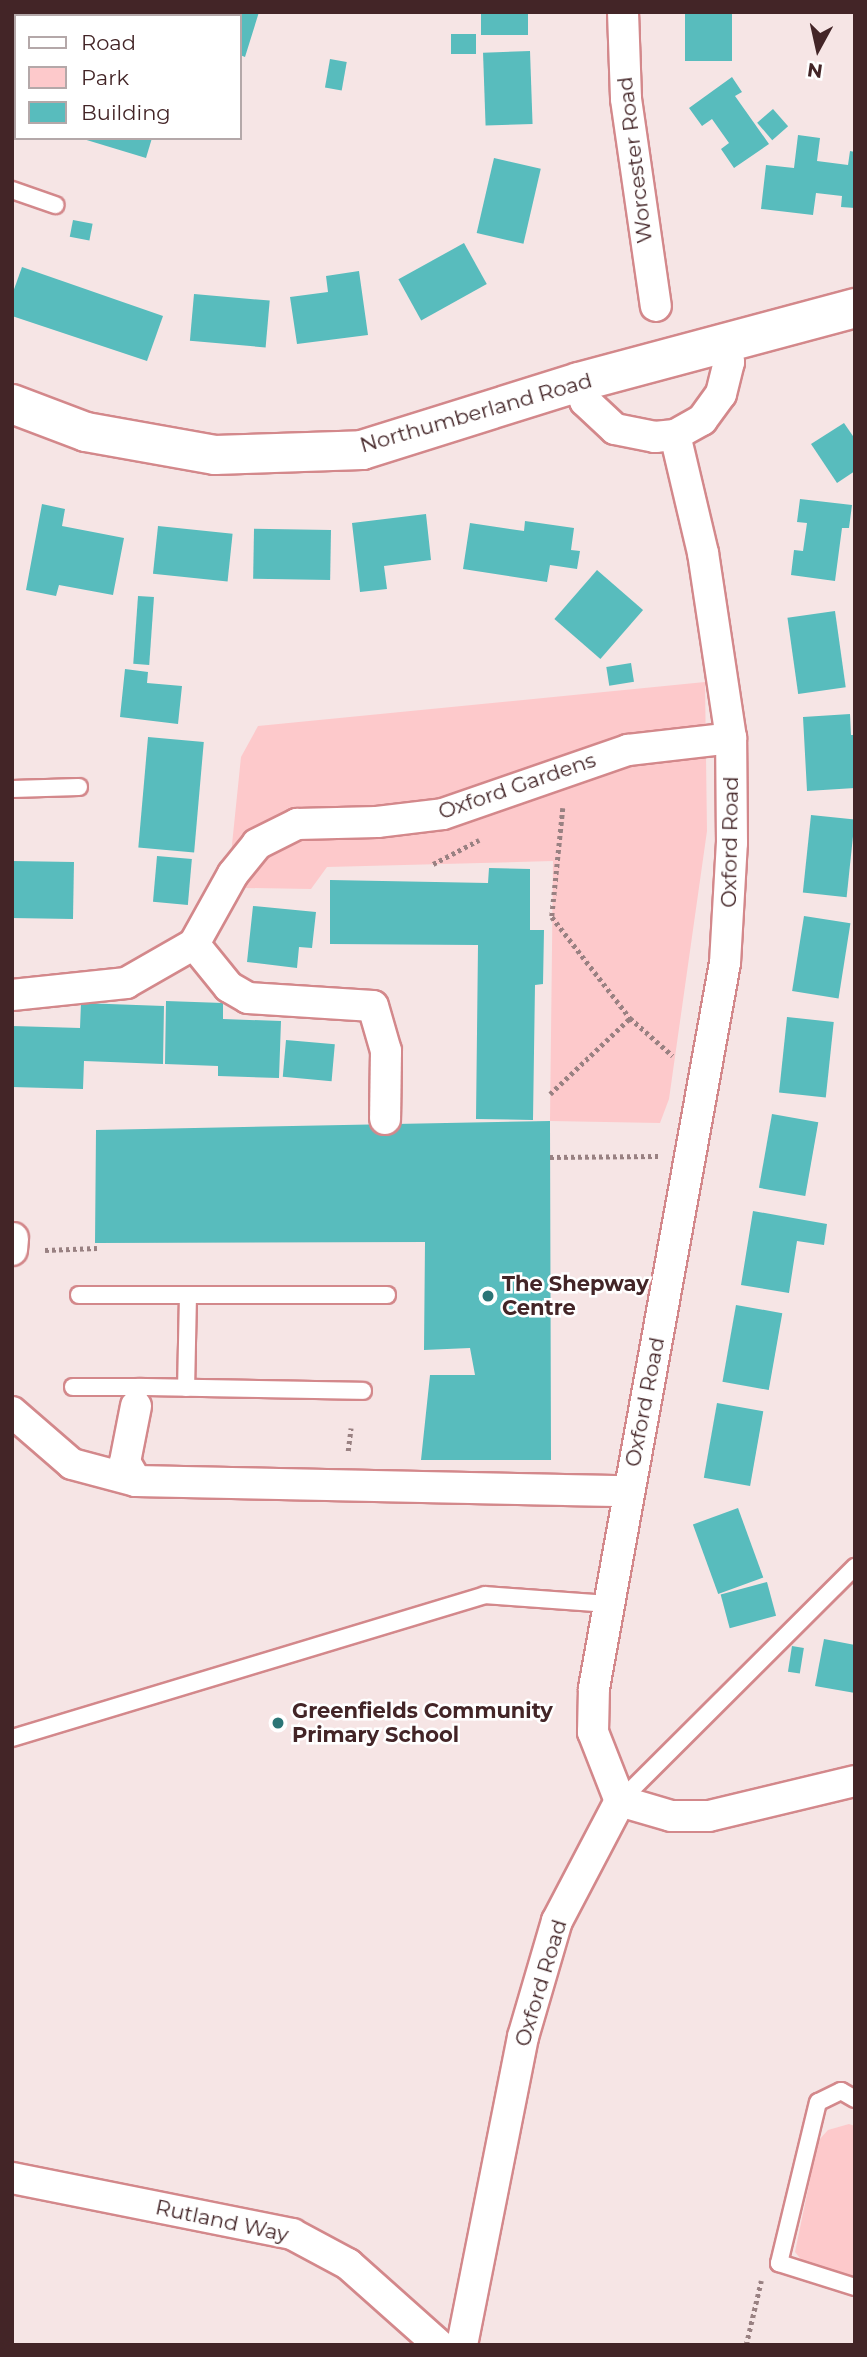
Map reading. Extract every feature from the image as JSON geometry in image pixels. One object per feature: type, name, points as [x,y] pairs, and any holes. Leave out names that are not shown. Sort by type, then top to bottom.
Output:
[{"type":"street","name":"Worcester Road","points":[[623,12],[630,139],[656,306]]},
{"type":"street","name":"Northumberland Road","points":[[12,404],[86,432],[215,455],[362,450],[579,382],[855,308]]},
{"type":"street","points":[[579,382],[585,401],[615,429],[655,437],[675,435],[702,420],[721,394],[729,362],[725,343]]},
{"type":"street","name":"Oxford Road","points":[[462,2345],[530,2011],[557,1921],[621,1801],[593,1731],[594,1688],[725,963],[733,829],[731,738],[707,576],[675,435]]},
{"type":"street","name":"Oxford Gardens","points":[[194,944],[233,874],[257,844],[297,824],[377,822],[443,814],[574,766],[628,750],[731,738]]},
{"type":"street","points":[[12,995],[126,983],[194,944],[229,987],[248,998],[373,1006],[386,1051],[384,1119]]},
{"type":"street","points":[[136,1481],[125,1462],[138,1397]]},
{"type":"street","points":[[12,1412],[72,1464],[136,1481],[628,1491]]},
{"type":"street","points":[[621,1801],[671,1816],[709,1816],[855,1781]]},
{"type":"street","name":"Rutland Way","points":[[12,2178],[292,2234],[348,2264],[439,2345]]},
{"type":"lane","points":[[12,190],[55,205]]},
{"type":"lane","points":[[12,789],[79,787]]},
{"type":"lane","points":[[79,1295],[387,1296]]},
{"type":"lane","points":[[186,1388],[188,1295]]},
{"type":"lane","points":[[73,1387],[138,1397],[186,1388],[363,1391]]},
{"type":"lane","points":[[621,1801],[855,1567]]},
{"type":"lane","points":[[12,1738],[485,1595],[608,1604]]},
{"type":"lane","points":[[855,2099],[841,2091],[818,2102],[779,2263],[855,2287]]},
{"type":"path","points":[[574,766],[564,797],[552,917],[629,1018],[675,1057]]},
{"type":"path","points":[[550,1094],[629,1018]]},
{"type":"path","points":[[550,1157],[692,1155]]},
{"type":"path","points":[[20,1247],[97,1248]]},
{"type":"path","points":[[746,2345],[763,2273],[779,2263]]},
{"type":"green space","points":[[705,682],[707,831],[669,1099],[660,1123],[550,1121],[553,861],[327,867],[311,889],[246,888],[230,864],[241,757],[258,726]]},
{"type":"green space","points":[[849,2124],[855,2126],[855,2280],[803,2262],[795,2252],[818,2141],[828,2130]]},
{"type":"building","points":[[259,12],[245,57],[242,56],[242,14],[208,14]]},
{"type":"building","points":[[481,12],[528,12],[528,35],[481,35]]},
{"type":"building","points":[[685,12],[732,12],[732,61],[685,61]]},
{"type":"building","points":[[451,34],[476,34],[476,54],[451,54]]},
{"type":"building","points":[[530,51],[533,124],[486,126],[483,53]]},
{"type":"building","points":[[330,59],[347,62],[342,91],[325,88]]},
{"type":"building","points":[[732,77],[742,92],[735,96],[769,144],[734,168],[721,149],[729,143],[712,119],[702,126],[689,108]]},
{"type":"building","points":[[773,109],[788,126],[772,140],[757,123]]},
{"type":"building","points":[[798,135],[820,138],[817,161],[848,165],[850,151],[855,152],[855,208],[841,207],[842,196],[816,193],[813,215],[761,209],[766,165],[794,168]]},
{"type":"building","points":[[87,140],[151,140],[146,158]]},
{"type":"building","points":[[494,158],[541,169],[523,244],[477,233]]},
{"type":"building","points":[[73,220],[93,224],[89,241],[70,237]]},
{"type":"building","points":[[464,243],[487,284],[421,320],[398,279]]},
{"type":"building","points":[[22,267],[163,316],[147,361],[12,316],[12,295]]},
{"type":"building","points":[[359,271],[368,335],[297,344],[290,297],[328,292],[326,276]]},
{"type":"building","points":[[194,294],[270,301],[266,347],[190,341]]},
{"type":"building","points":[[844,423],[855,439],[855,471],[837,483],[811,444]]},
{"type":"building","points":[[800,499],[852,505],[849,528],[842,528],[835,581],[791,575],[794,550],[803,551],[807,523],[797,522]]},
{"type":"building","points":[[42,504],[65,509],[62,526],[124,538],[113,595],[59,585],[56,596],[26,590]]},
{"type":"building","points":[[426,514],[431,560],[384,566],[387,589],[360,592],[352,523]]},
{"type":"building","points":[[525,521],[574,528],[571,550],[580,551],[577,569],[550,565],[547,582],[463,569],[470,523],[524,531]]},
{"type":"building","points":[[158,526],[233,534],[228,582],[153,574]]},
{"type":"building","points":[[254,529],[331,530],[330,580],[253,579]]},
{"type":"building","points":[[597,570],[643,610],[600,659],[554,619]]},
{"type":"building","points":[[138,596],[154,597],[149,665],[133,664]]},
{"type":"building","points":[[835,611],[846,687],[798,694],[787,618]]},
{"type":"building","points":[[631,663],[634,682],[609,686],[606,667]]},
{"type":"building","points":[[125,669],[148,672],[147,683],[182,686],[178,724],[120,717]]},
{"type":"building","points":[[850,714],[851,735],[855,735],[855,788],[807,791],[803,717]]},
{"type":"building","points":[[148,737],[204,742],[194,852],[138,848]]},
{"type":"building","points":[[811,815],[855,820],[847,897],[803,893]]},
{"type":"building","points":[[157,856],[192,859],[188,905],[153,902]]},
{"type":"building","points":[[12,861],[74,862],[73,919],[12,918]]},
{"type":"building","points":[[489,868],[530,869],[530,930],[544,930],[543,984],[535,985],[533,1120],[476,1119],[478,945],[330,944],[330,880],[488,883]]},
{"type":"building","points":[[253,906],[316,912],[312,948],[299,947],[297,968],[247,962]]},
{"type":"building","points":[[804,916],[850,923],[839,998],[792,991]]},
{"type":"building","points":[[166,1001],[223,1003],[223,1019],[281,1021],[279,1078],[218,1076],[218,1066],[165,1064]]},
{"type":"building","points":[[81,1003],[164,1006],[163,1064],[84,1061],[83,1089],[12,1087],[12,1026],[80,1028]]},
{"type":"building","points":[[787,1017],[834,1022],[826,1097],[779,1093]]},
{"type":"building","points":[[286,1040],[335,1044],[332,1081],[283,1077]]},
{"type":"building","points":[[772,1114],[818,1122],[805,1196],[759,1188]]},
{"type":"building","name":"The Shepway Centre","points":[[550,1121],[551,1460],[421,1460],[430,1375],[475,1375],[470,1348],[424,1350],[425,1242],[95,1243],[96,1130]]},
{"type":"building","points":[[753,1211],[827,1224],[824,1245],[797,1241],[789,1293],[741,1285]]},
{"type":"building","points":[[736,1305],[782,1313],[769,1390],[722,1382]]},
{"type":"building","points":[[717,1403],[763,1411],[750,1486],[704,1478]]},
{"type":"building","points":[[738,1508],[763,1578],[718,1594],[693,1524]]},
{"type":"building","points":[[767,1582],[776,1616],[730,1628],[721,1594]]},
{"type":"building","points":[[824,1639],[855,1645],[855,1693],[815,1686]]},
{"type":"building","points":[[792,1646],[804,1648],[800,1674],[788,1672]]},
{"type":"place","name":"The Shepway Centre","points":[[488,1296]]},
{"type":"place","name":"Greenfields Community Primary School","points":[[278,1723]]}]
